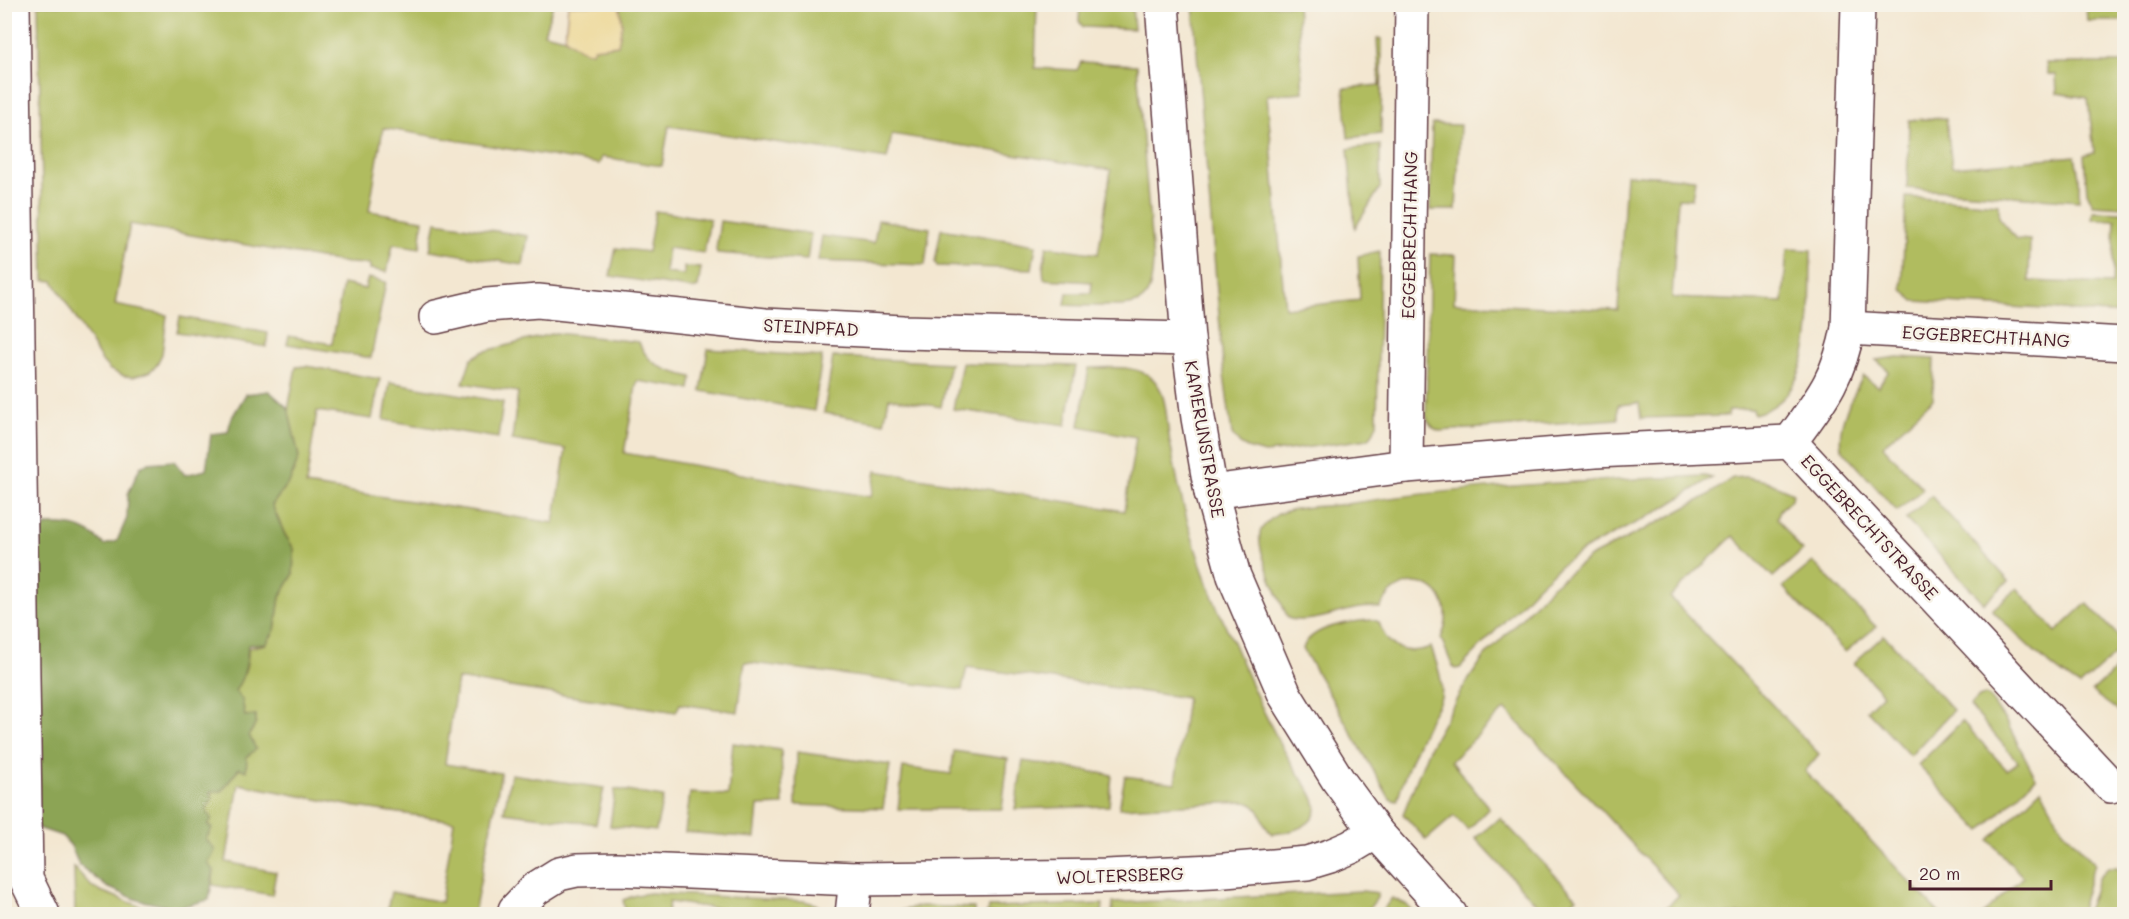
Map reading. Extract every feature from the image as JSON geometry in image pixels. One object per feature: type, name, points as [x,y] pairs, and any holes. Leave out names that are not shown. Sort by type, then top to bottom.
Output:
[{"type":"street","points":[[13,4],[15,884],[43,915]]},
{"type":"street","name":"KAMERUNSTRASSE","points":[[1162,4],[1188,339],[1198,418],[1211,492],[1234,576],[1285,695],[1338,780],[1376,832],[1450,915]]},
{"type":"street","name":"EGGEBRECHTHANG","points":[[1406,466],[1412,4]]},
{"type":"street","name":"EGGEBRECHTSTRASSE","points":[[1858,4],[1848,328],[1844,352],[1830,386],[1790,442],[2111,786]]},
{"type":"street","name":"STEINPFAD","points":[[436,317],[487,305],[538,301],[765,325],[915,332],[1188,339]]},
{"type":"street","name":"EGGEBRECHTHANG","points":[[1848,328],[2124,344]]},
{"type":"street","points":[[1211,492],[1406,466],[1595,451],[1790,442]]},
{"type":"street","name":"WOLTERSBERG","points":[[515,910],[535,889],[559,874],[578,870],[618,869],[856,879],[1037,878],[1307,863],[1330,856],[1376,832]]},
{"type":"street","points":[[852,915],[856,879]]},
{"type":"green space","points":[[38,5],[553,5],[544,33],[593,48],[618,45],[620,20],[615,5],[1037,5],[1035,68],[1077,70],[1081,62],[1137,65],[1153,262],[1150,285],[1144,298],[1131,305],[1065,305],[1067,293],[1091,293],[1092,282],[1044,279],[1043,268],[1047,246],[1098,254],[1111,170],[892,134],[887,159],[669,126],[662,166],[602,157],[599,164],[383,128],[369,211],[423,220],[420,248],[393,244],[387,272],[370,269],[370,264],[347,263],[130,224],[115,305],[167,315],[162,354],[156,366],[149,372],[133,377],[124,376],[110,370],[102,361],[53,281],[44,280]]},
{"type":"green space","points":[[1080,5],[1132,5],[1134,29],[1083,27],[1079,21]]},
{"type":"green space","points":[[1193,5],[1297,5],[1303,92],[1267,95],[1285,308],[1360,300],[1358,256],[1380,251],[1377,424],[1368,439],[1264,453],[1240,444],[1232,434],[1224,375]]},
{"type":"green space","points":[[2086,5],[2124,5],[2124,21],[2087,21]]},
{"type":"green space","points":[[1377,39],[1382,39],[1381,134],[1348,138],[1344,88],[1380,85]]},
{"type":"green space","points":[[2046,63],[2124,63],[2124,207],[2093,205],[2087,192],[2084,155],[2094,152],[2088,98],[2057,93],[2056,75],[2048,74]]},
{"type":"green space","points":[[1946,118],[1952,167],[2075,156],[2079,177],[2079,201],[1907,188],[1909,120]]},
{"type":"green space","points":[[1432,124],[1460,125],[1456,210],[1430,210]]},
{"type":"green space","points":[[1380,145],[1380,188],[1355,228],[1348,149]]},
{"type":"green space","points":[[1626,174],[1695,179],[1692,199],[1678,198],[1672,298],[1783,302],[1787,249],[1811,250],[1811,295],[1806,346],[1801,369],[1790,389],[1775,405],[1754,414],[1753,409],[1729,410],[1728,416],[1641,418],[1639,403],[1618,405],[1618,419],[1439,431],[1434,428],[1426,415],[1430,254],[1456,255],[1454,303],[1618,310]]},
{"type":"green space","points":[[1906,197],[1999,204],[1999,217],[2016,239],[2030,240],[2029,281],[2112,284],[2115,220],[2092,219],[2093,211],[2124,212],[2124,314],[1914,301],[1902,289]]},
{"type":"green space","points":[[655,211],[710,219],[704,253],[668,248],[665,273],[684,275],[684,267],[701,268],[698,287],[694,289],[610,276],[616,248],[648,252]]},
{"type":"green space","points":[[878,220],[930,228],[925,265],[818,261],[822,236],[874,243]]},
{"type":"green space","points":[[720,221],[811,234],[807,260],[717,253]]},
{"type":"green space","points":[[436,222],[528,236],[523,265],[430,250]]},
{"type":"green space","points":[[941,229],[1036,245],[1032,269],[937,266],[935,262]]},
{"type":"green space","points":[[368,278],[386,282],[371,358],[287,344],[289,336],[332,344],[343,284],[365,289]]},
{"type":"green space","points":[[180,317],[268,333],[266,347],[177,332]]},
{"type":"green space","points":[[555,333],[639,342],[648,357],[660,367],[692,377],[690,389],[637,381],[624,453],[871,497],[876,471],[1124,511],[1136,437],[1079,426],[1089,368],[1132,369],[1148,375],[1158,386],[1164,399],[1181,497],[1205,578],[1268,720],[1313,797],[1316,810],[1312,819],[1302,827],[1272,834],[1256,808],[1246,802],[1119,808],[1125,776],[1175,783],[1187,698],[967,667],[962,690],[745,662],[738,712],[680,704],[676,712],[457,679],[445,764],[501,773],[474,914],[416,914],[387,910],[391,892],[441,902],[454,821],[357,807],[239,784],[226,862],[276,872],[272,895],[212,885],[214,871],[207,864],[206,839],[212,828],[208,825],[206,810],[213,797],[210,792],[222,791],[247,757],[249,735],[256,723],[256,715],[244,716],[244,709],[234,692],[245,671],[248,648],[266,644],[275,630],[280,597],[293,574],[294,549],[272,505],[290,481],[299,457],[288,410],[296,367],[306,366],[380,379],[372,419],[317,411],[306,485],[554,523],[566,449],[512,440],[518,392],[463,383],[471,359],[482,352]]},
{"type":"green space","points":[[708,349],[822,357],[814,411],[701,391]]},
{"type":"green space","points":[[833,357],[950,363],[941,407],[889,398],[884,423],[824,413]]},
{"type":"green space","points":[[1897,357],[1934,359],[1933,399],[1883,446],[1923,489],[1897,511],[1841,448],[1840,438],[1846,410],[1863,376],[1878,387],[1889,371],[1876,360]]},
{"type":"green space","points":[[962,363],[1076,366],[1066,425],[953,409]]},
{"type":"green space","points":[[390,382],[503,402],[498,438],[384,420]]},
{"type":"green space","points":[[269,391],[288,408],[299,457],[290,481],[272,505],[294,549],[293,575],[280,597],[275,630],[266,644],[248,645],[245,669],[235,691],[242,699],[245,716],[256,715],[256,723],[249,735],[256,749],[247,757],[246,771],[239,768],[222,791],[210,792],[213,797],[206,810],[212,819],[208,825],[212,828],[206,839],[215,850],[208,864],[214,870],[209,900],[176,908],[138,900],[107,887],[79,865],[71,846],[62,836],[26,824],[34,663],[5,637],[5,562],[12,548],[38,535],[47,525],[64,525],[85,530],[104,545],[117,541],[127,518],[128,494],[140,467],[148,463],[174,461],[185,475],[206,470],[211,434],[228,432],[231,419],[246,394]]},
{"type":"green space","points":[[1705,476],[1712,478],[1657,512],[1585,549],[1561,565],[1460,668],[1456,669],[1452,665],[1441,638],[1446,621],[1445,606],[1438,594],[1428,586],[1416,583],[1403,585],[1391,593],[1380,608],[1357,608],[1312,619],[1290,619],[1274,585],[1261,547],[1260,537],[1264,525],[1278,514],[1293,509],[1480,489]]},
{"type":"green space","points":[[1746,477],[1766,481],[1793,493],[1792,499],[1780,510],[1777,518],[1802,551],[1773,577],[1733,536],[1670,597],[1819,754],[1805,771],[1940,914],[1660,914],[1679,895],[1505,709],[1451,761],[1489,808],[1468,830],[1454,816],[1426,840],[1403,814],[1430,746],[1463,688],[1484,657],[1550,588],[1590,557],[1705,497],[1733,478]]},
{"type":"green space","points":[[1931,496],[2009,581],[1984,603],[1906,519]]},
{"type":"green space","points":[[1813,562],[1876,627],[1845,652],[1783,587]]},
{"type":"green space","points":[[2017,588],[2056,632],[2087,603],[2124,642],[2124,646],[2080,686],[2034,651],[1992,610]]},
{"type":"green space","points":[[1374,620],[1379,622],[1387,639],[1398,648],[1413,651],[1431,647],[1442,691],[1440,700],[1413,754],[1397,801],[1390,799],[1303,649],[1307,641],[1323,630],[1333,626]]},
{"type":"green space","points":[[1884,635],[1953,710],[1910,756],[1867,710],[1883,694],[1854,663]]},
{"type":"green space","points":[[2124,662],[2124,715],[2092,692]]},
{"type":"green space","points":[[1985,695],[1989,697],[2008,725],[2036,778],[1981,831],[1918,765],[1962,721],[2007,770],[2018,762],[1970,706],[1979,697]]},
{"type":"green space","points":[[733,743],[781,750],[783,805],[758,806],[755,838],[685,832],[690,793],[728,795]]},
{"type":"green space","points":[[954,751],[1008,759],[1002,809],[898,809],[903,767],[951,774]]},
{"type":"green space","points":[[797,752],[890,765],[883,808],[796,805]]},
{"type":"green space","points":[[1023,761],[1112,775],[1109,806],[1015,809]]},
{"type":"green space","points":[[511,774],[604,788],[596,824],[504,812]]},
{"type":"green space","points":[[615,789],[663,797],[656,831],[610,826]]},
{"type":"green space","points":[[2041,789],[2063,830],[2095,864],[2080,914],[1983,914],[2023,877],[1989,840]]},
{"type":"green space","points":[[1500,818],[1577,898],[1560,914],[1546,914],[1475,838]]},
{"type":"green space","points":[[74,867],[93,888],[142,907],[176,908],[211,914],[75,914]]},
{"type":"green space","points":[[2108,867],[2117,867],[2124,875],[2124,914],[2086,914],[2098,879]]},
{"type":"green space","points":[[1362,891],[1378,893],[1365,914],[1112,914],[1113,903]]},
{"type":"green space","points":[[650,893],[804,901],[815,904],[829,914],[759,914],[669,902],[667,914],[626,914],[623,900]]},
{"type":"green space","points":[[1392,898],[1406,904],[1415,914],[1380,914]]},
{"type":"green space","points":[[1103,904],[1102,914],[987,914],[988,907]]},
{"type":"green space","points":[[921,906],[974,908],[974,914],[892,914]]},
{"type":"sand","points":[[568,5],[615,5],[620,8],[622,24],[618,45],[594,48],[592,52],[580,49],[565,38]]}]
